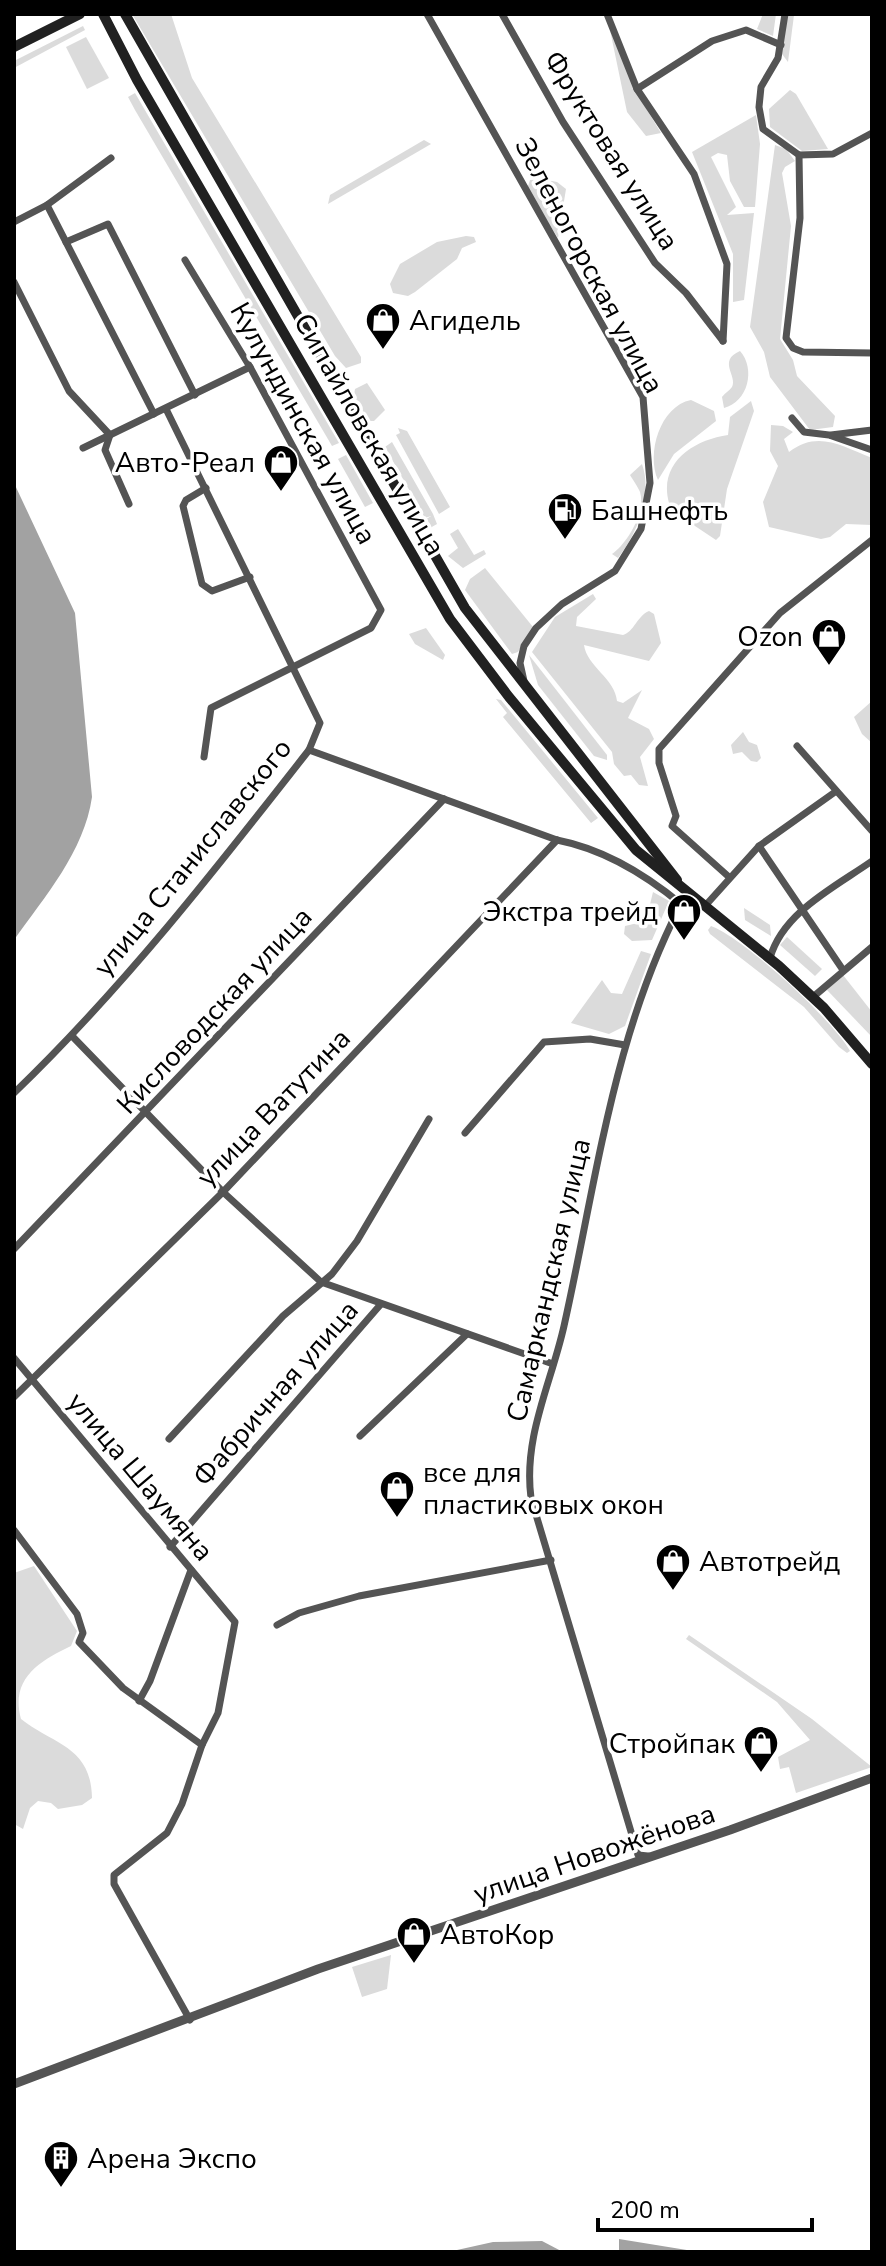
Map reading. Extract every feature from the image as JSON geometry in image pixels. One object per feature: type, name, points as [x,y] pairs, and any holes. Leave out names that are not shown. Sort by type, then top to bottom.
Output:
[{"type":"main road","points":[[14,47],[80,14]]},
{"type":"main road","name":"Сипайловская улица","points":[[103,14],[137,80],[450,619],[509,697],[636,850],[770,958],[813,997],[872,1064]]},
{"type":"main road","name":"Сипайловская улица","points":[[125,14],[465,608],[686,892]]},
{"type":"main road","points":[[317,389],[328,389],[334,381]]},
{"type":"main road","points":[[636,850],[644,849],[646,840]]},
{"type":"street","name":"Зеленогорская улица","points":[[427,14],[643,397],[650,483],[641,529],[615,571],[562,604],[536,628],[524,646],[520,663],[529,691]]},
{"type":"street","name":"Фруктовая улица","points":[[502,14],[563,122],[655,263],[686,293],[723,341],[727,264],[694,174],[637,89]]},
{"type":"street","points":[[607,14],[637,89],[712,41],[746,30],[781,45]]},
{"type":"street","points":[[785,14],[777,61],[761,87],[759,107],[763,129],[799,155],[833,154],[872,133]]},
{"type":"street","points":[[799,155],[800,218],[786,338],[793,348],[803,352],[872,353]]},
{"type":"street","points":[[14,222],[47,205],[111,158]]},
{"type":"street","points":[[47,205],[154,414]]},
{"type":"street","points":[[66,242],[108,224],[195,395]]},
{"type":"street","name":"Кулундинская улица","points":[[185,260],[250,367],[381,610],[371,628],[294,667]]},
{"type":"street","points":[[14,282],[69,391],[110,435]]},
{"type":"street","points":[[83,448],[250,367]]},
{"type":"street","name":"улица Станиславского","points":[[14,1093],[73,1037],[187,906],[309,750],[320,723],[166,409]]},
{"type":"street","points":[[792,418],[804,432],[829,435],[872,450]]},
{"type":"street","points":[[829,435],[872,430]]},
{"type":"street","points":[[110,435],[105,450],[129,504]]},
{"type":"street","points":[[206,488],[186,500],[183,506],[202,584],[212,591],[250,577]]},
{"type":"street","points":[[729,877],[672,828],[671,822],[676,816],[659,763],[659,749],[780,613],[872,540]]},
{"type":"street","points":[[204,757],[211,708],[294,667]]},
{"type":"street","points":[[797,746],[872,831]]},
{"type":"street","points":[[309,750],[557,840],[582,845],[653,881],[681,904]]},
{"type":"street","points":[[705,906],[759,846],[835,792]]},
{"type":"street","name":"Кисловодская улица","points":[[14,1249],[444,799]]},
{"type":"street","name":"улица Ватутина","points":[[14,1397],[33,1382],[223,1192],[557,840]]},
{"type":"street","points":[[759,846],[800,911],[843,970]]},
{"type":"street","points":[[770,958],[774,943],[800,911],[872,861]]},
{"type":"street","name":"Самаркандская улица","points":[[650,1857],[638,1855],[531,1498],[527,1468],[563,1331],[625,1045],[647,977],[686,892]]},
{"type":"street","points":[[813,997],[872,947]]},
{"type":"street","points":[[73,1037],[223,1192],[321,1282],[553,1364]]},
{"type":"street","points":[[465,1133],[544,1042],[590,1039],[625,1045]]},
{"type":"street","points":[[169,1439],[283,1316],[308,1298],[332,1274],[357,1241],[429,1119]]},
{"type":"street","name":"Фабричная улица","points":[[170,1547],[381,1304]]},
{"type":"street","points":[[360,1436],[467,1334]]},
{"type":"street","name":"улица Шаумяна","points":[[14,1358],[235,1622],[218,1713],[202,1745]]},
{"type":"street","points":[[14,1530],[77,1614],[83,1633],[79,1642],[139,1701],[202,1745],[182,1804],[167,1833],[114,1875],[114,1884],[190,2020]]},
{"type":"street","points":[[277,1625],[299,1613],[372,1593],[551,1560]]},
{"type":"street","points":[[139,1701],[150,1681],[191,1570]]},
{"type":"street","name":"улица Новожёнова","points":[[14,2084],[190,2020],[318,1969],[872,1778]]},
{"type":"shaded area","points":[[132,14],[171,14],[192,78],[361,357],[361,363],[346,368],[335,356]]},
{"type":"shaded area","points":[[763,14],[776,14],[773,36],[757,29]]},
{"type":"shaded area","points":[[787,14],[794,15],[788,62],[782,54]]},
{"type":"shaded area","points":[[83,26],[85,30],[14,68],[14,61]]},
{"type":"shaded area","points":[[610,30],[635,90],[661,133],[646,136],[627,112]]},
{"type":"shaded area","points":[[86,37],[109,78],[87,89],[66,47]]},
{"type":"shaded area","points":[[790,90],[796,94],[828,149],[802,151],[770,127],[769,109]]},
{"type":"shaded area","points":[[135,93],[339,443],[332,446],[135,110],[128,97]]},
{"type":"shaded area","points":[[756,115],[760,144],[755,207],[744,207],[730,181],[727,155],[718,153],[711,157],[736,207],[727,215],[754,213],[744,300],[733,302],[733,254],[692,152]]},
{"type":"shaded area","points":[[424,140],[431,144],[328,204],[330,195]]},
{"type":"shaded area","points":[[775,145],[786,149],[795,161],[782,173],[791,226],[780,339],[793,360],[797,376],[835,416],[833,427],[810,430],[770,377],[764,352],[750,327]]},
{"type":"shaded area","points":[[530,180],[557,182],[566,189],[558,238],[527,189]]},
{"type":"shaded area","points":[[474,237],[476,242],[462,248],[457,259],[415,292],[408,296],[393,293],[390,284],[400,264],[437,242]]},
{"type":"shaded area","points":[[740,351],[748,367],[747,384],[739,399],[724,408],[722,397],[733,383],[730,359]]},
{"type":"shaded area","points":[[367,383],[385,410],[374,421],[368,421],[354,395],[355,389]]},
{"type":"shaded area","points":[[691,400],[714,411],[716,421],[674,454],[658,480],[654,457],[658,432],[671,411]]},
{"type":"shaded area","points":[[751,401],[754,411],[727,489],[720,536],[716,540],[686,520],[669,503],[669,476],[681,456],[691,448],[728,435],[730,417]]},
{"type":"shaded area","points":[[771,425],[783,426],[793,432],[784,439],[789,452],[800,445],[820,441],[840,445],[872,458],[872,525],[846,524],[830,537],[821,539],[769,527],[763,502],[778,466],[770,451]]},
{"type":"shaded area","points":[[398,428],[407,431],[450,507],[439,514],[396,435],[400,433]]},
{"type":"shaded area","points":[[392,442],[433,514],[437,524],[430,528],[425,520],[431,516],[425,518],[385,447]]},
{"type":"shaded area","points":[[346,455],[373,503],[365,507],[338,459]]},
{"type":"shaded area","points":[[642,464],[646,489],[641,514],[618,558],[612,554],[629,535],[638,518],[640,492],[630,475]]},
{"type":"shaded area","points":[[14,483],[75,613],[92,797],[88,817],[72,855],[14,940]]},
{"type":"shaded area","points":[[458,529],[474,555],[484,550],[486,554],[463,568],[448,556],[458,548],[450,534]]},
{"type":"shaded area","points":[[485,568],[533,627],[518,652],[512,654],[465,590],[470,579]]},
{"type":"shaded area","points":[[593,594],[596,599],[577,617],[576,626],[623,635],[645,613],[649,611],[654,614],[661,643],[649,661],[584,645],[590,660],[611,686],[617,701],[623,703],[642,690],[628,718],[649,729],[654,739],[640,757],[648,786],[639,785],[631,775],[624,776],[614,764],[612,752],[532,652],[555,617]]},
{"type":"shaded area","points":[[426,628],[445,655],[443,660],[415,644],[409,634]]},
{"type":"shaded area","points":[[529,655],[607,755],[607,760],[594,756],[538,685]]},
{"type":"shaded area","points":[[496,699],[501,700],[598,818],[591,823],[503,717],[507,713]]},
{"type":"shaded area","points":[[872,701],[872,743],[862,734],[854,717]]},
{"type":"shaded area","points":[[743,732],[749,742],[757,745],[761,758],[757,762],[751,761],[742,752],[733,754],[731,745]]},
{"type":"shaded area","points":[[653,892],[669,901],[652,940],[632,941],[624,934],[625,926],[646,921]]},
{"type":"shaded area","points":[[744,908],[770,925],[771,936],[745,920]]},
{"type":"shaded area","points":[[711,926],[744,946],[786,981],[826,1020],[850,1051],[847,1053],[839,1047],[804,1007],[710,934],[708,930]]},
{"type":"shaded area","points":[[787,937],[822,969],[815,976],[780,945]]},
{"type":"shaded area","points":[[641,951],[651,954],[625,1026],[609,1034],[571,1023],[602,980],[611,993],[622,994]]},
{"type":"shaded area","points":[[843,975],[872,1012],[872,1037],[827,990]]},
{"type":"shaded area","points":[[34,1566],[77,1631],[71,1646],[38,1665],[24,1682],[19,1705],[21,1719],[78,1757],[90,1781],[92,1798],[82,1805],[58,1809],[51,1803],[38,1801],[30,1808],[23,1829],[16,1825],[14,1795],[14,1573]]},
{"type":"shaded area","points":[[689,1635],[812,1719],[872,1767],[796,1793],[789,1767],[780,1769],[778,1757],[810,1740],[777,1702],[686,1639]]},
{"type":"shaded area","points":[[391,1955],[387,1989],[362,1997],[352,1967]]},
{"type":"shaded area","points":[[619,2239],[699,2252],[619,2252]]},
{"type":"shaded area","points":[[542,2241],[563,2252],[448,2252],[493,2242]]},
{"type":"place","name":"Агидель","points":[[383,351]]},
{"type":"place","name":"Авто-Реал","points":[[281,493]]},
{"type":"place","name":"Башнефть","points":[[565,541]]},
{"type":"place","name":"Ozon","points":[[829,667]]},
{"type":"place","name":"Экстра трейд","points":[[684,942]]},
{"type":"place","name":"все для пластиковых окон","points":[[397,1519]]},
{"type":"place","name":"Автотрейд","points":[[673,1592]]},
{"type":"place","name":"Стройпак","points":[[761,1774]]},
{"type":"place","name":"АвтоКор","points":[[414,1965]]},
{"type":"place","name":"Арена Экспо","points":[[61,2189]]}]
